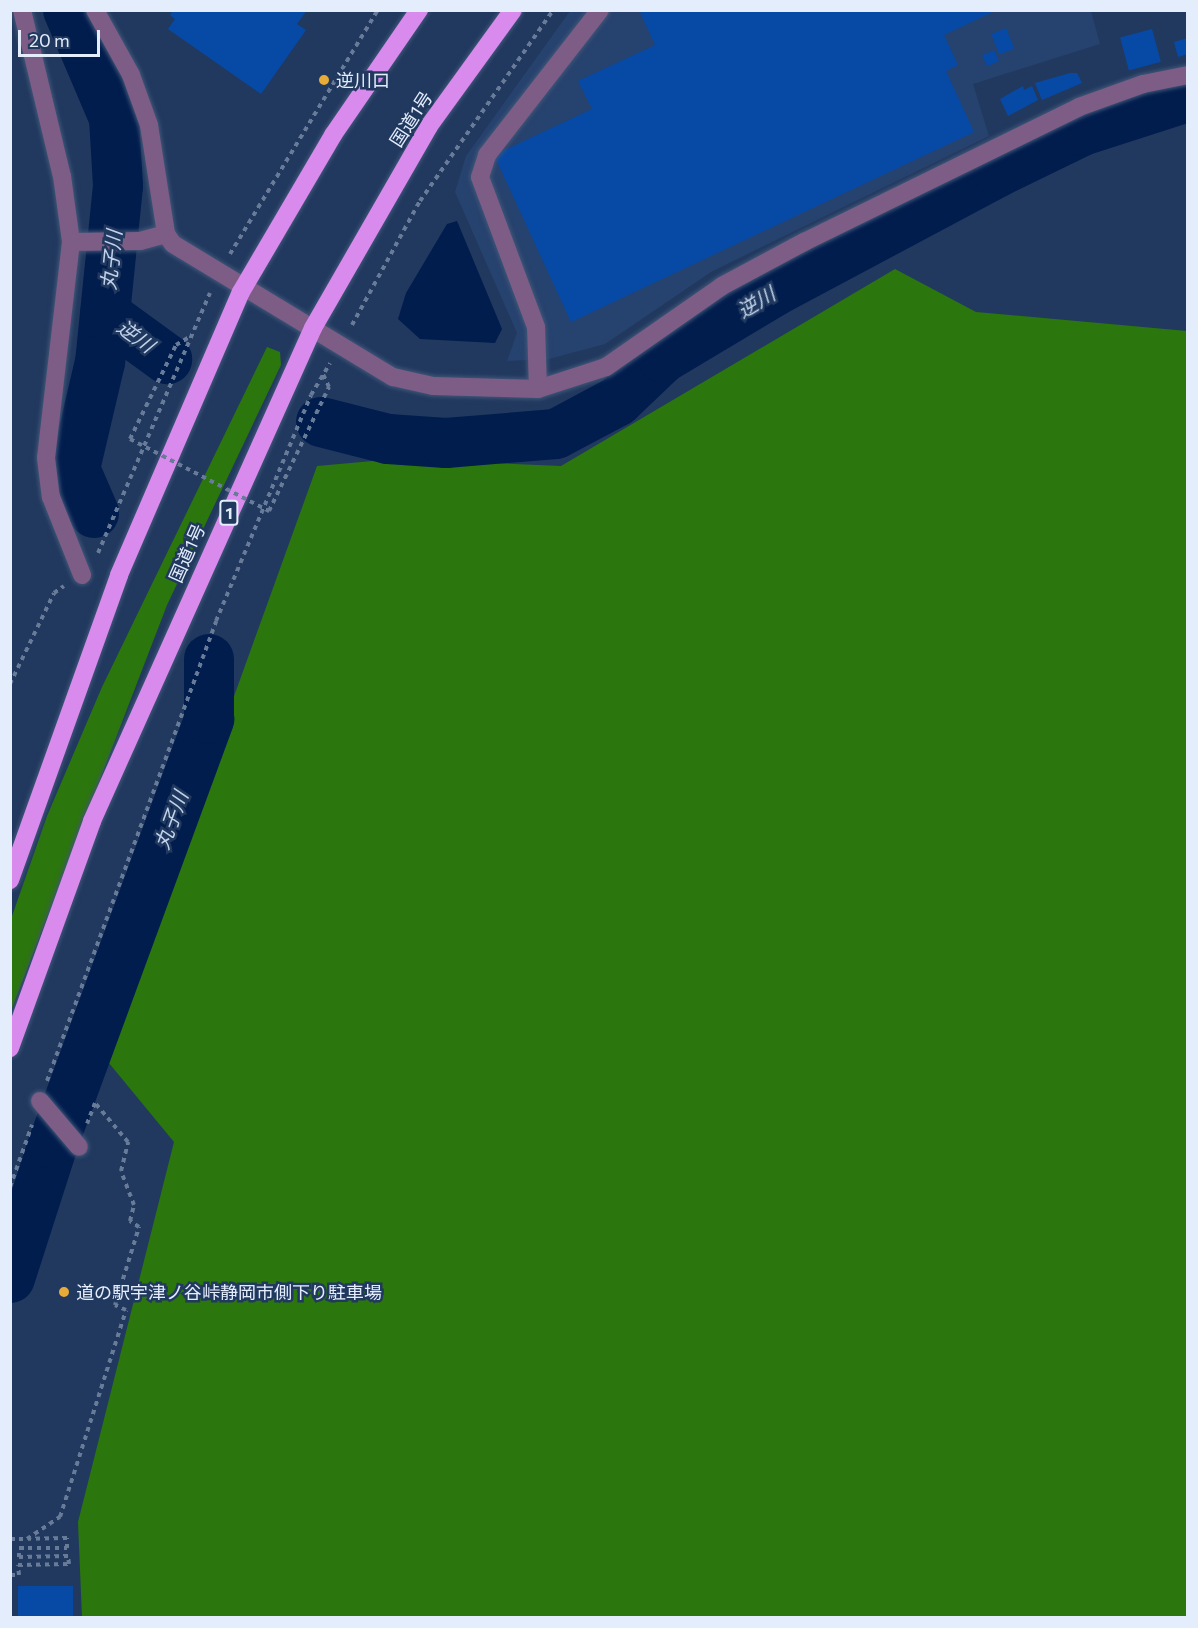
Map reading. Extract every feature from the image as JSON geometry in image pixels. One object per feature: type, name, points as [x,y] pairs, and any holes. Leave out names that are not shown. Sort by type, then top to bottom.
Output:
[{"type":"highway","points":[[10,879],[119,575],[246,285],[333,135],[419,10]]},
{"type":"highway","name":"国道1号","points":[[10,1048],[92,821],[313,328],[429,126],[513,10]]},
{"type":"street","points":[[22,10],[79,242],[46,458],[51,497],[82,575]]},
{"type":"street","points":[[95,10],[131,75],[149,125],[166,234],[173,244],[246,285],[340,347],[412,383],[538,389],[606,367],[722,286],[1079,107],[1143,84],[1188,75]]},
{"type":"street","points":[[538,389],[536,327],[480,177],[487,155],[600,10]]},
{"type":"street","points":[[79,242],[140,241],[166,234]]},
{"type":"street","points":[[40,1101],[79,1147]]},
{"type":"path","points":[[10,1186],[191,686],[311,395],[420,201],[553,10]]},
{"type":"path","points":[[192,335],[176,345],[130,440],[269,511],[329,387],[323,374]]},
{"type":"path","points":[[27,1539],[60,1516],[126,1310],[115,1305],[139,1227],[130,1221],[134,1205],[121,1171],[128,1142],[95,1104],[79,1147]]},
{"type":"path","points":[[10,1539],[67,1538],[67,1548],[19,1548],[19,1557],[68,1557],[69,1564],[18,1565],[18,1575],[10,1575]]},
{"type":"shaded area","points":[[570,11],[1091,11],[1100,44],[973,84],[989,136],[711,272],[605,344],[549,359],[507,361],[517,333],[455,192],[466,156]]},
{"type":"shaded area","points":[[457,221],[502,329],[495,343],[420,339],[398,319],[406,293],[447,224]]},
{"type":"green space","points":[[895,269],[976,312],[1187,331],[1187,1617],[82,1617],[78,1522],[174,1142],[104,1057],[317,466],[395,459],[561,466]]},
{"type":"green space","points":[[267,347],[280,352],[281,365],[167,605],[11,1011],[11,919],[47,816],[102,687]]},
{"type":"building","points":[[173,10],[307,10],[297,24],[306,30],[261,94],[168,29],[175,19],[170,15]]},
{"type":"building","points":[[639,10],[997,10],[944,35],[958,65],[946,71],[974,132],[571,322],[494,155],[592,109],[578,81],[655,45]]},
{"type":"building","points":[[1006,28],[1014,48],[999,54],[991,34]]},
{"type":"building","points":[[1152,29],[1161,62],[1129,70],[1120,38]]},
{"type":"building","points":[[1188,38],[1188,54],[1178,57],[1174,42]]},
{"type":"building","points":[[994,50],[999,61],[987,66],[982,55]]},
{"type":"building","points":[[1077,73],[1082,83],[1042,100],[1035,83]]},
{"type":"building","points":[[1023,86],[1024,90],[1032,86],[1038,100],[1008,116],[1000,99]]},
{"type":"building","points":[[18,1586],[73,1586],[73,1618],[18,1618]]},
{"type":"waterway","name":"丸子川","points":[[68,10],[114,118],[118,186],[100,362],[75,469],[94,513]]},
{"type":"waterway","name":"逆川","points":[[321,422],[388,439],[446,443],[556,434],[618,401],[663,358],[775,291],[998,172],[1082,131],[1188,97]]},
{"type":"waterway","name":"逆川","points":[[105,314],[167,359]]},
{"type":"waterway","name":"丸子川","points":[[10,1278],[53,1144],[209,719],[209,659]]},
{"type":"place","name":"逆川口","points":[[324,80]]},
{"type":"place","name":"道の駅宇津ノ谷峠静岡市側下り駐車場","points":[[64,1292]]}]
